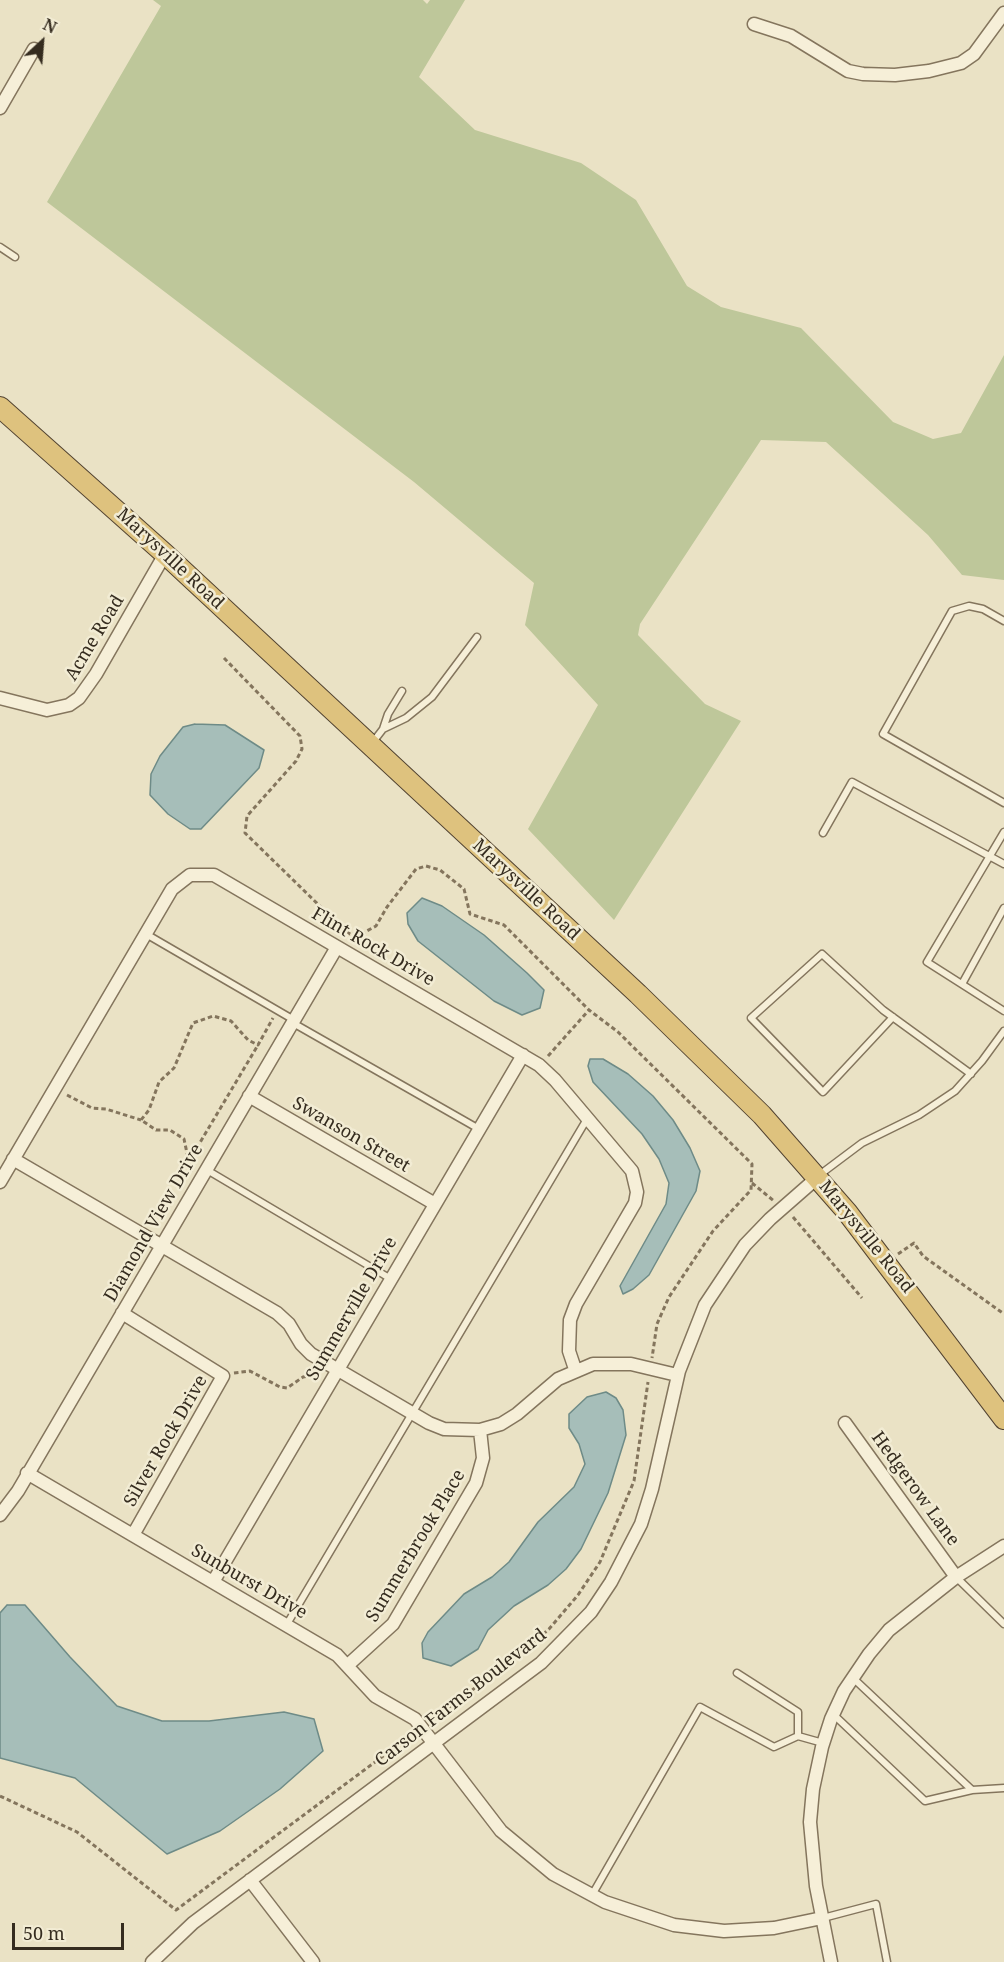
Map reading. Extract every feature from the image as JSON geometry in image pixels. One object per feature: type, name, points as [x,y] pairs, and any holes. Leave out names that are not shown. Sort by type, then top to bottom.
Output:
[{"type":"highway","name":"Marysville Road","points":[[0,407],[165,554],[716,1068],[818,1177],[887,1262],[1004,1419]]},
{"type":"street","points":[[754,24],[791,36],[848,71],[895,75],[929,71],[961,63],[974,54],[1004,13]]},
{"type":"street","points":[[0,108],[34,49]]},
{"type":"street","name":"Acme Road","points":[[0,698],[47,710],[69,705],[78,698],[96,674],[165,554]]},
{"type":"street","name":"Flint Rock Drive","points":[[0,1182],[146,933],[180,881],[190,875],[202,873],[214,875],[539,1065],[555,1080],[632,1171],[637,1192],[635,1203],[576,1304],[570,1320],[569,1351],[575,1370]]},
{"type":"street","name":"Diamond View Drive","points":[[0,1515],[122,1313],[337,947]]},
{"type":"street","name":"Summerville Drive","points":[[213,1582],[523,1055]]},
{"type":"street","name":"Swanson Street","points":[[249,1096],[435,1204]]},
{"type":"street","points":[[13,1159],[277,1313],[289,1324],[311,1354],[413,1414],[444,1429],[480,1430],[501,1424],[517,1414],[558,1379],[575,1370],[613,1362],[677,1375]]},
{"type":"street","name":"Carson Farms Boulevard","points":[[152,1962],[193,1923],[541,1663],[583,1621],[611,1582],[641,1524],[652,1490],[677,1375],[690,1337],[724,1274],[745,1245],[782,1208],[818,1177]]},
{"type":"street","name":"Silver Rock Drive","points":[[122,1313],[224,1376],[133,1535]]},
{"type":"street","name":"Hedgerow Lane","points":[[845,1423],[956,1577]]},
{"type":"street","name":"Summerbrook Place","points":[[348,1665],[379,1640],[393,1624],[476,1484],[483,1458],[480,1430]]},
{"type":"street","name":"Sunburst Drive","points":[[27,1473],[337,1655],[348,1665],[362,1685],[375,1696],[404,1710],[422,1728],[501,1831],[553,1874],[592,1895],[643,1917],[702,1929],[774,1928],[822,1918]]},
{"type":"street","points":[[831,1962],[812,1859],[810,1822],[813,1789],[823,1743],[833,1715],[853,1678],[889,1630],[906,1614],[956,1577],[1004,1546]]},
{"type":"street","points":[[250,1880],[313,1962]]},
{"type":"lane","points":[[0,247],[15,257]]},
{"type":"lane","points":[[1004,621],[983,609],[969,606],[952,611],[883,734],[1004,803]]},
{"type":"lane","points":[[383,729],[406,718],[432,697],[477,637]]},
{"type":"lane","points":[[370,745],[383,729],[388,714],[402,691]]},
{"type":"lane","points":[[823,832],[852,782],[1004,864]]},
{"type":"lane","points":[[1004,832],[927,962],[1004,1011]]},
{"type":"lane","points":[[962,984],[1004,908]]},
{"type":"lane","points":[[146,933],[479,1129]]},
{"type":"lane","points":[[893,1017],[823,1092],[751,1018],[822,954],[883,1010],[893,1017],[971,1074]]},
{"type":"lane","points":[[818,1177],[862,1143],[919,1115],[955,1091],[1004,1031]]},
{"type":"lane","points":[[287,1624],[588,1119]]},
{"type":"lane","points":[[206,1170],[391,1279]]},
{"type":"lane","points":[[956,1577],[1004,1624]]},
{"type":"lane","points":[[737,1673],[798,1712],[798,1736]]},
{"type":"lane","points":[[853,1678],[972,1790]]},
{"type":"lane","points":[[592,1895],[700,1707],[774,1748],[798,1736],[823,1743]]},
{"type":"lane","points":[[833,1715],[925,1801],[972,1790],[1004,1788]]},
{"type":"lane","points":[[822,1918],[876,1904],[887,1962]]},
{"type":"path","points":[[0,1797],[77,1832],[176,1910],[366,1766],[422,1728],[513,1660],[549,1629],[578,1595],[600,1562],[634,1481],[657,1324],[669,1296],[713,1231],[751,1190],[752,1164],[618,1032],[589,1010],[504,926],[470,914],[464,889],[440,870],[426,866],[416,869],[387,907],[376,926],[363,933],[350,934],[245,833],[247,816],[296,761],[303,749],[300,736],[224,657]]},
{"type":"path","points":[[188,1162],[277,1010]]},
{"type":"path","points":[[539,1065],[589,1010]]},
{"type":"path","points":[[141,1120],[149,1110],[159,1082],[174,1068],[193,1023],[213,1016],[231,1021],[248,1040],[258,1045]]},
{"type":"path","points":[[55,1088],[92,1108],[106,1109],[141,1120],[156,1130],[170,1130],[184,1138],[191,1173],[186,1181]]},
{"type":"path","points":[[752,1183],[802,1225],[862,1298]]},
{"type":"path","points":[[887,1262],[914,1243],[923,1256],[1004,1314]]},
{"type":"path","points":[[224,1376],[250,1371],[280,1387],[287,1388],[303,1377],[319,1374]]},
{"type":"green space","points":[[153,0],[423,0],[427,4],[430,0],[465,0],[419,77],[475,130],[581,163],[636,200],[687,286],[721,307],[801,328],[893,422],[933,439],[961,433],[1004,355],[1004,580],[962,575],[928,535],[826,442],[761,440],[640,624],[638,635],[705,704],[741,721],[614,920],[528,829],[598,705],[525,625],[534,583],[414,482],[47,202],[161,6]]},
{"type":"water","points":[[195,724],[225,725],[264,750],[259,768],[201,829],[190,829],[168,814],[150,795],[151,774],[160,756],[183,727]]},
{"type":"water","points":[[422,898],[442,906],[484,935],[527,973],[544,990],[540,1008],[522,1015],[494,1001],[418,941],[408,924],[407,913]]},
{"type":"water","points":[[590,1059],[603,1059],[628,1074],[653,1096],[673,1120],[690,1148],[700,1171],[696,1191],[649,1275],[633,1289],[623,1294],[620,1286],[666,1204],[669,1183],[659,1159],[642,1134],[593,1082],[588,1066]]},
{"type":"water","points":[[606,1392],[616,1398],[623,1410],[626,1435],[608,1493],[581,1549],[566,1569],[548,1585],[514,1606],[488,1630],[478,1649],[451,1666],[423,1658],[422,1643],[428,1632],[464,1594],[492,1577],[509,1562],[538,1522],[574,1487],[585,1464],[579,1444],[569,1428],[569,1414],[587,1397]]},
{"type":"water","points":[[7,1605],[25,1605],[117,1706],[162,1721],[209,1721],[284,1712],[314,1719],[323,1751],[280,1789],[220,1831],[167,1854],[75,1778],[0,1758],[0,1613]]}]
